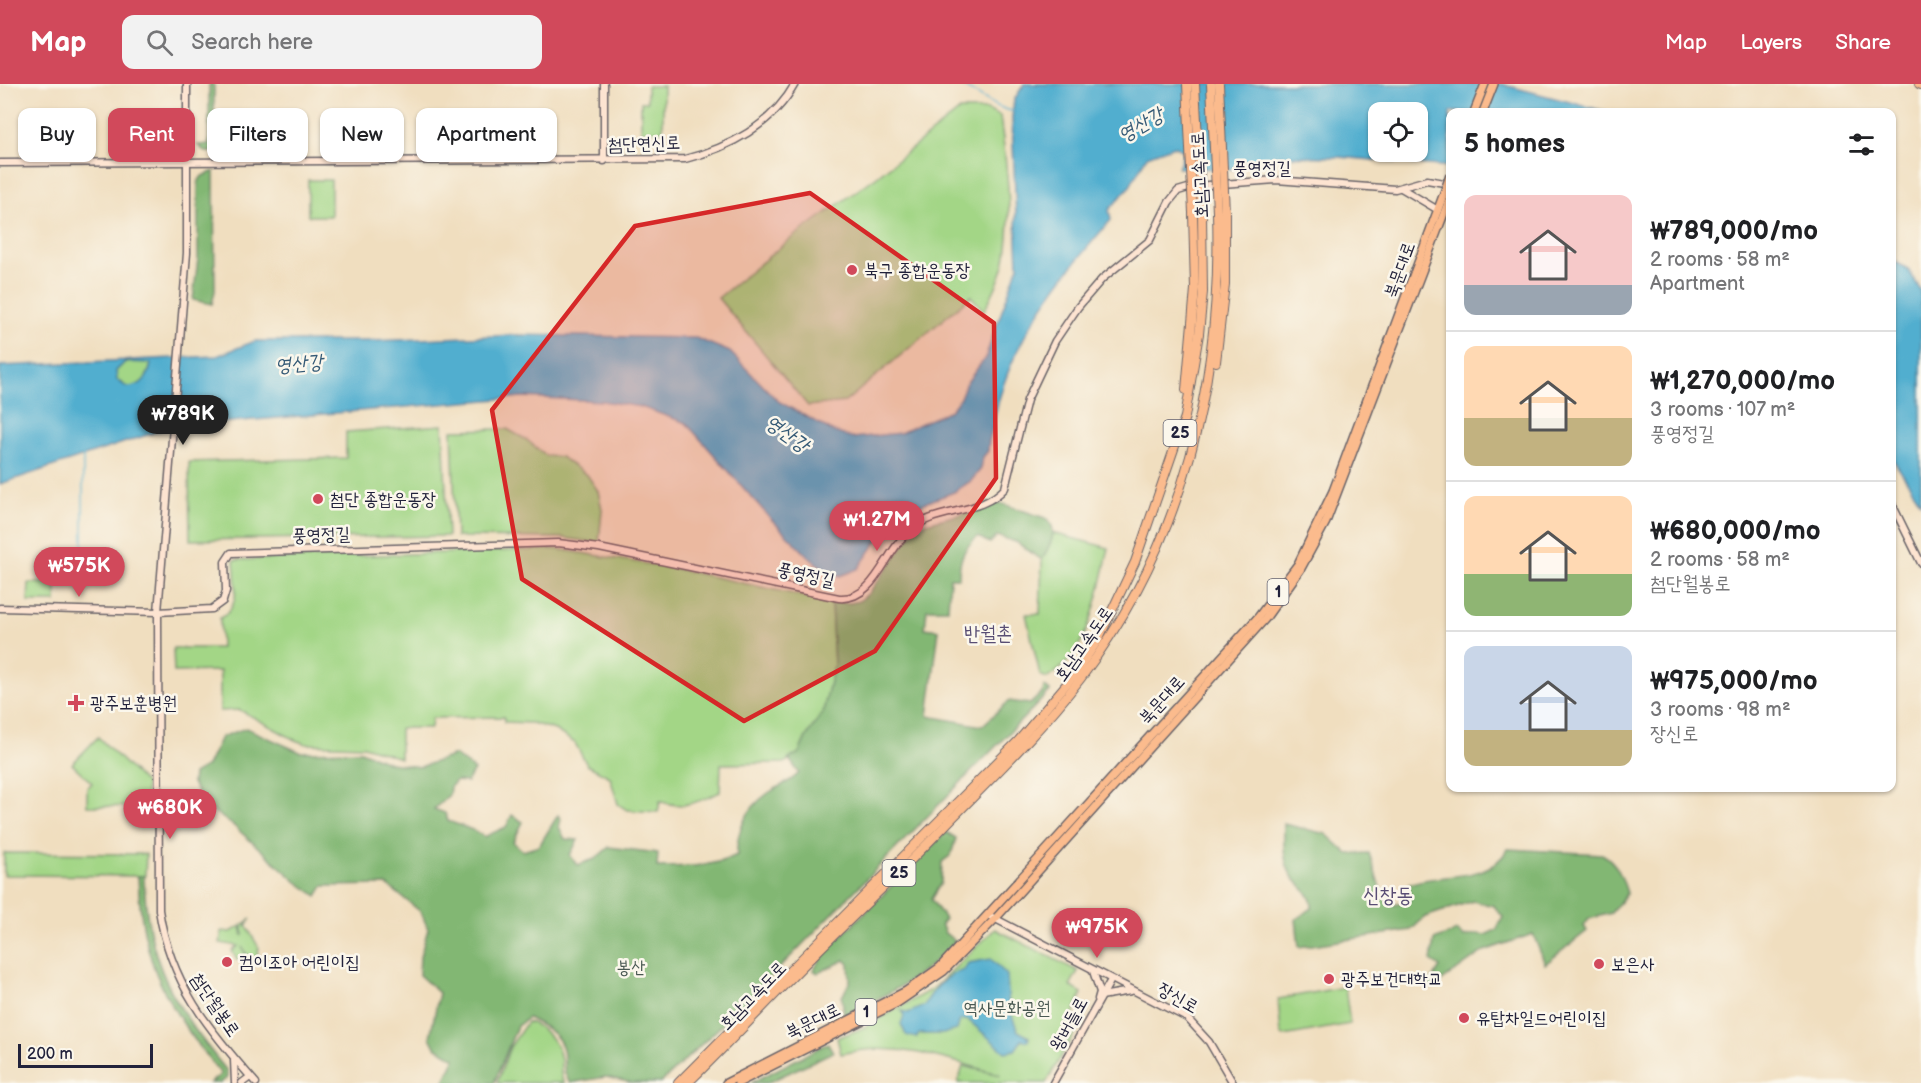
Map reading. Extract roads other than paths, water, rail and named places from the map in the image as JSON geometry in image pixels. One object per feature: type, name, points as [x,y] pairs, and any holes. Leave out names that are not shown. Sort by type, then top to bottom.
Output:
[{"type":"highway","points":[[1098,640],[1143,530],[1184,403],[1195,289],[1187,84]]},
{"type":"highway","name":"호남고속도로","points":[[1078,676],[1135,562],[1185,417],[1200,334],[1203,273],[1195,84]]},
{"type":"highway","name":"호남고속도로","points":[[689,1083],[904,868],[1059,700],[1107,641],[1144,576],[1179,496],[1198,429],[1212,355],[1221,212],[1211,84]]},
{"type":"highway","points":[[1219,84],[1221,212]]},
{"type":"highway","name":"호남고속도로","points":[[678,1083],[1059,700]]},
{"type":"main road","points":[[1476,108],[1485,84]]},
{"type":"main road","points":[[1485,108],[1494,84]]},
{"type":"main road","name":"북문대로","points":[[738,1083],[921,989],[944,971],[1259,616],[1298,564],[1333,490],[1438,210],[1446,201]]},
{"type":"main road","name":"북문대로","points":[[726,1083],[906,991],[940,967],[992,917],[1264,619],[1300,570],[1338,493],[1446,204]]},
{"type":"street","name":"첨단월봉로","points":[[187,84],[187,108]]},
{"type":"street","points":[[603,161],[604,84]]},
{"type":"street","name":"첨단연신로","points":[[195,162],[685,159],[722,148],[761,123],[795,84]]},
{"type":"street","name":"첨단월봉로","points":[[187,162],[187,253],[158,612],[160,916],[166,944],[183,989],[210,1029],[256,1083]]},
{"type":"street","name":"첨단연신로","points":[[0,163],[187,162]]},
{"type":"street","name":"풍영정길","points":[[158,612],[212,609],[223,601],[226,591],[225,562],[231,553],[552,543],[599,548],[839,598],[853,597],[867,588],[898,543],[912,528],[930,518],[958,513],[996,495],[1005,488],[1027,400],[1055,341],[1078,307],[1102,279],[1150,240],[1178,191],[1195,186],[1276,180],[1401,188],[1427,180],[1446,183]]},
{"type":"street","points":[[1401,188],[1438,210]]},
{"type":"street","points":[[1896,512],[1921,563]]},
{"type":"street","points":[[0,608],[158,612]]},
{"type":"street","name":"장신로","points":[[992,917],[1187,1018],[1199,1029],[1233,1083]]},
{"type":"street","points":[[1093,971],[1100,992],[1097,1003]]},
{"type":"street","name":"왕버들로","points":[[1053,1083],[1111,980]]},
{"type":"street","points":[[1101,996],[1122,991],[1134,992]]},
{"type":"street","points":[[233,1056],[236,1083]]},
{"type":"street","points":[[242,1083],[250,1077]]},
{"type":"water","name":"영산강","points":[[1024,84],[1501,84],[1593,108],[1446,108],[1446,167],[1394,162],[1428,162],[1428,102],[1368,102],[1368,160],[1273,156],[1235,169],[1178,168],[1184,151],[1174,146],[1147,156],[1130,186],[1109,210],[1111,220],[1055,288],[1024,338],[1001,392],[988,451],[983,457],[981,469],[971,481],[954,492],[909,509],[884,531],[858,569],[840,576],[831,574],[812,560],[770,518],[686,423],[641,407],[602,401],[522,397],[195,425],[162,430],[0,484],[0,366],[217,356],[255,341],[371,341],[516,335],[696,338],[730,352],[778,401],[834,432],[853,438],[900,433],[951,410],[960,398],[965,385],[985,358],[1018,266],[1012,118],[1014,100]],"holes":[[[125,362],[151,363],[149,373],[141,383],[127,387],[117,380],[116,371]]]},
{"type":"water","points":[[1896,262],[1908,269],[1921,291],[1921,503],[1896,464]]},
{"type":"water","points":[[991,959],[1007,975],[1009,1008],[1018,1031],[1029,1037],[1028,1041],[1022,1040],[1015,1050],[1005,1052],[968,1020],[960,1020],[957,1030],[943,1034],[919,1034],[916,1038],[906,1035],[901,1024],[904,1016],[902,1011],[908,1013],[924,1006],[940,984],[951,975],[964,970],[968,963]]},
{"type":"waterway","points":[[958,84],[999,107],[1013,111]]},
{"type":"waterway","points":[[83,455],[83,566]]},
{"type":"place","name":"북구 종합운동장","points":[[852,270]]},
{"type":"place","name":"첨단 종합운동장","points":[[318,499]]},
{"type":"place","name":"광주보훈병원","points":[[76,703]]},
{"type":"place","name":"컴이조아 어린이집","points":[[227,962]]},
{"type":"place","name":"보은사","points":[[1599,964]]},
{"type":"place","name":"광주보건대학교","points":[[1329,979]]},
{"type":"place","name":"유탑차일드어린이집","points":[[1464,1018]]},
{"type":"district","name":"반월촌","points":[[988,634]]},
{"type":"district","name":"신창동","points":[[1388,895]]},
{"type":"park label","name":"봉산","points":[[631,967]]},
{"type":"park label","name":"역사문화공원","points":[[1007,1008]]}]
